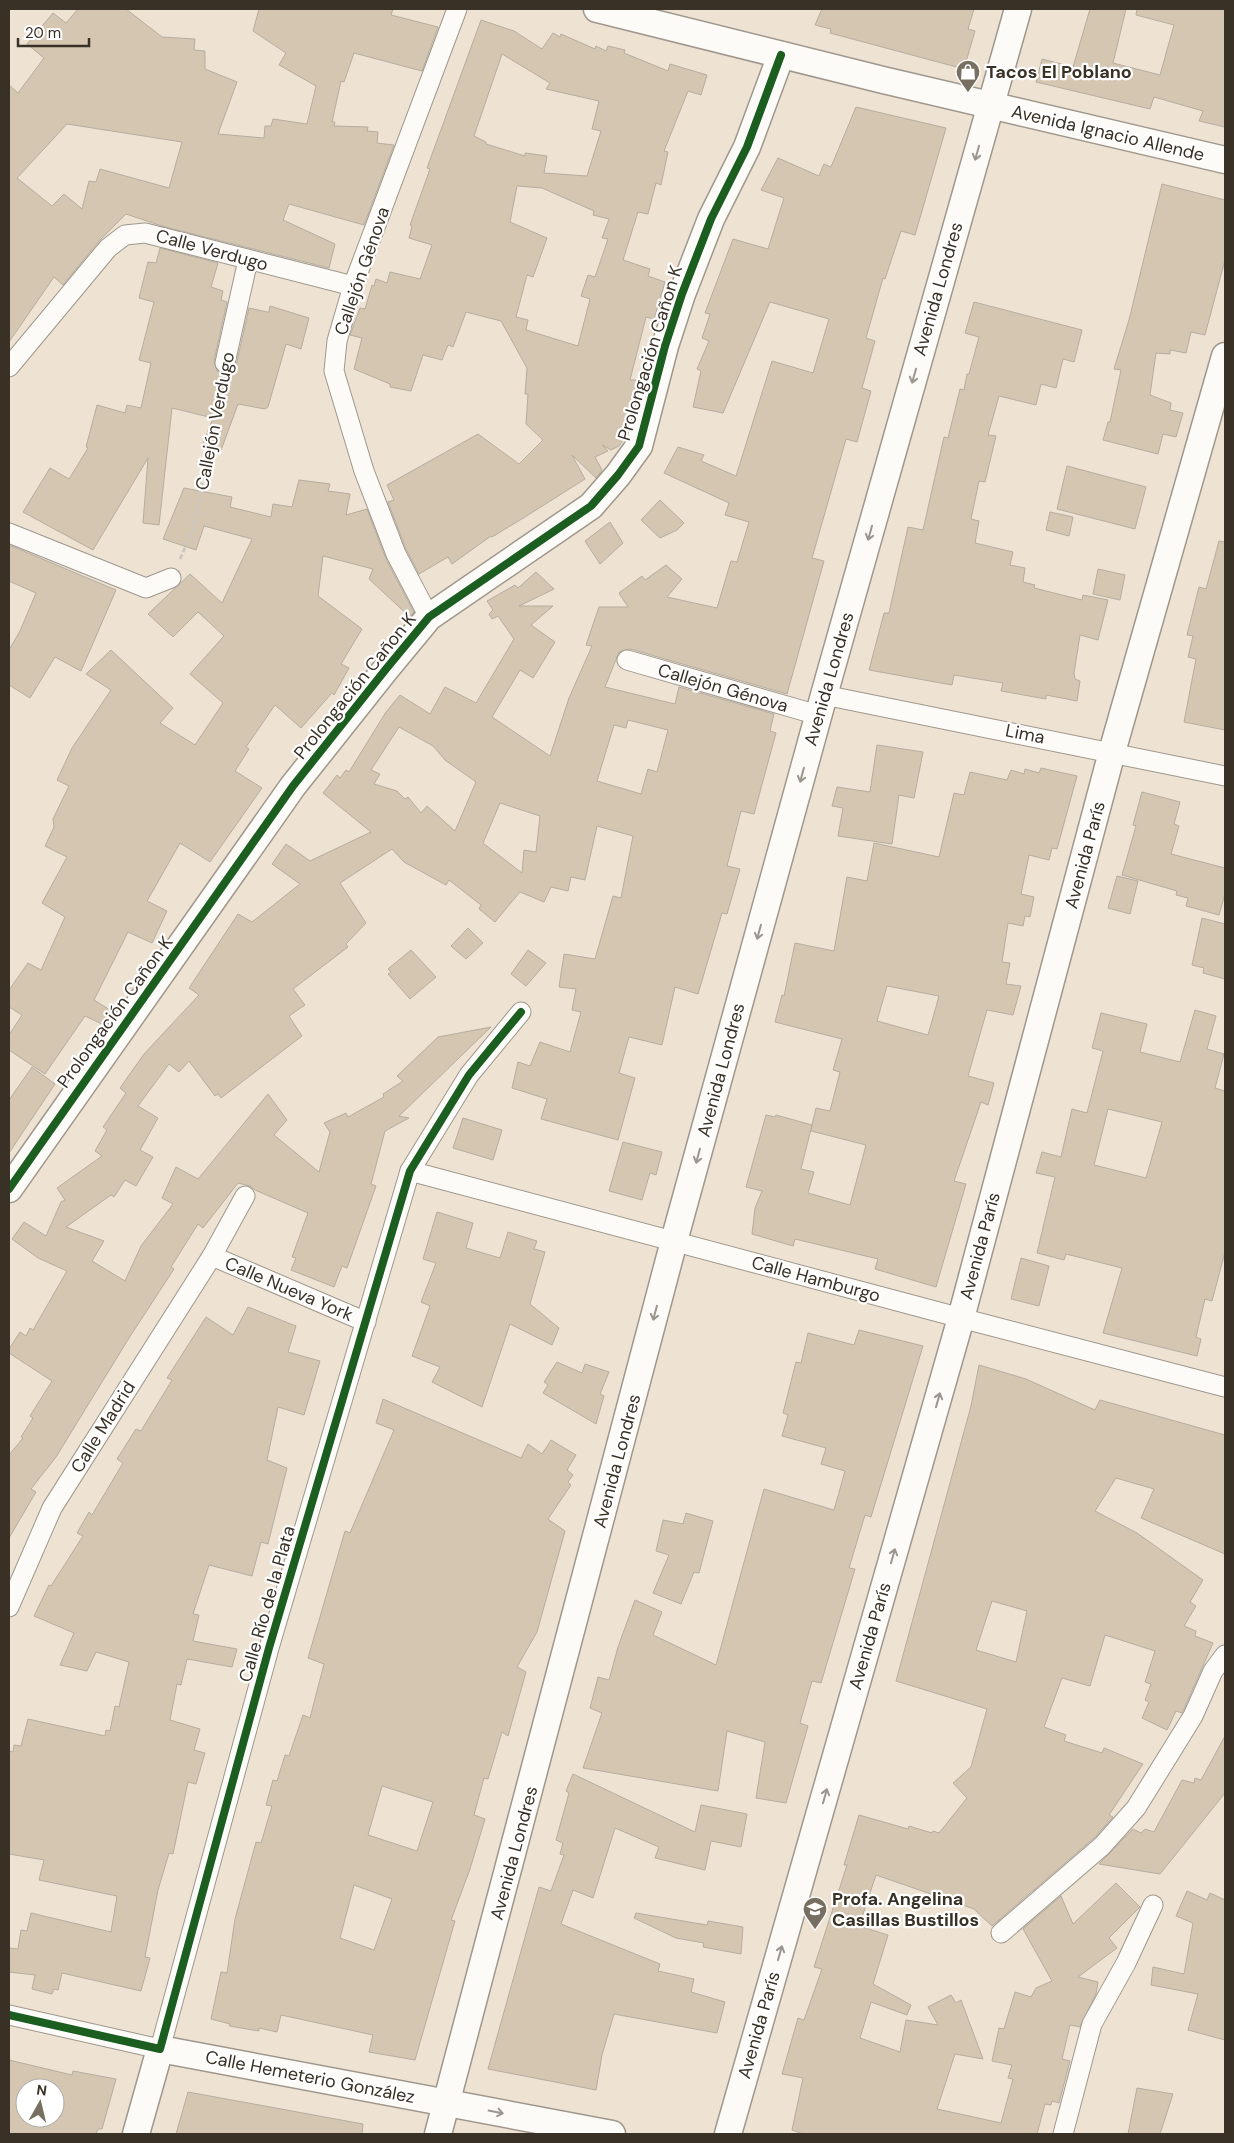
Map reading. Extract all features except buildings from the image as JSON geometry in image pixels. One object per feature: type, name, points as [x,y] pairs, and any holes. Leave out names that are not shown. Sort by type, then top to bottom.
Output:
[{"type":"main road","name":"Avenida Ignacio Allende","points":[[597,9],[990,106],[1225,160]]},
{"type":"main road","name":"Avenida Londres","points":[[438,2134],[448,2104],[674,1241],[821,705],[1018,9]]},
{"type":"main road","name":"Prolongación Cañon K","points":[[9,1189],[293,786],[386,668],[429,618],[591,506],[639,446],[665,346],[682,294],[711,219],[747,147],[781,55]]},
{"type":"main road","name":"Avenida París","points":[[728,2134],[961,1318],[1112,752],[1225,356]]},
{"type":"main road","name":"Calle Hemeterio González","points":[[160,2049],[612,2134]]},
{"type":"main road","name":"Calle Río de la Plata","points":[[136,2134],[160,2049]]},
{"type":"street","name":"Callejón Génova","points":[[429,618],[396,554],[364,471],[339,393],[334,371],[337,341],[353,286],[457,9]]},
{"type":"street","name":"Calle Verdugo","points":[[9,367],[108,248],[125,235],[153,234],[353,286]]},
{"type":"street","name":"Callejón Verdugo","points":[[225,363],[248,260]]},
{"type":"street","points":[[9,533],[146,588],[171,578]]},
{"type":"street","name":"Callejón Génova","points":[[627,660],[821,705]]},
{"type":"street","name":"Lima","points":[[821,705],[1112,752],[1225,776]]},
{"type":"street","name":"Calle Río de la Plata","points":[[160,2049],[269,1648],[410,1170],[469,1075],[521,1012]]},
{"type":"street","name":"Calle Hamburgo","points":[[410,1170],[961,1318],[1224,1384]]},
{"type":"street","name":"Calle Madrid","points":[[9,1606],[52,1508],[212,1256],[245,1196]]},
{"type":"street","name":"Calle Nueva York","points":[[212,1256],[366,1322]]},
{"type":"street","points":[[1001,1933],[1102,1846],[1136,1808],[1193,1716],[1213,1670],[1225,1655]]},
{"type":"street","points":[[1063,2134],[1092,2024],[1126,1963],[1153,1905]]},
{"type":"street","name":"Calle Hemeterio González","points":[[9,2015],[160,2049]]},
{"type":"cycle path","points":[[9,1189],[293,786],[429,617],[591,506],[618,475],[639,446],[665,346],[682,294],[711,219],[747,147],[781,55]]},
{"type":"cycle path","points":[[9,2015],[160,2049],[269,1648],[410,1171],[469,1075],[521,1012]]},
{"type":"place","name":"Tacos El Poblano","points":[[968,93]]},
{"type":"place","name":"Profa. Angelina Casillas Bustillos","points":[[815,1930]]}]
